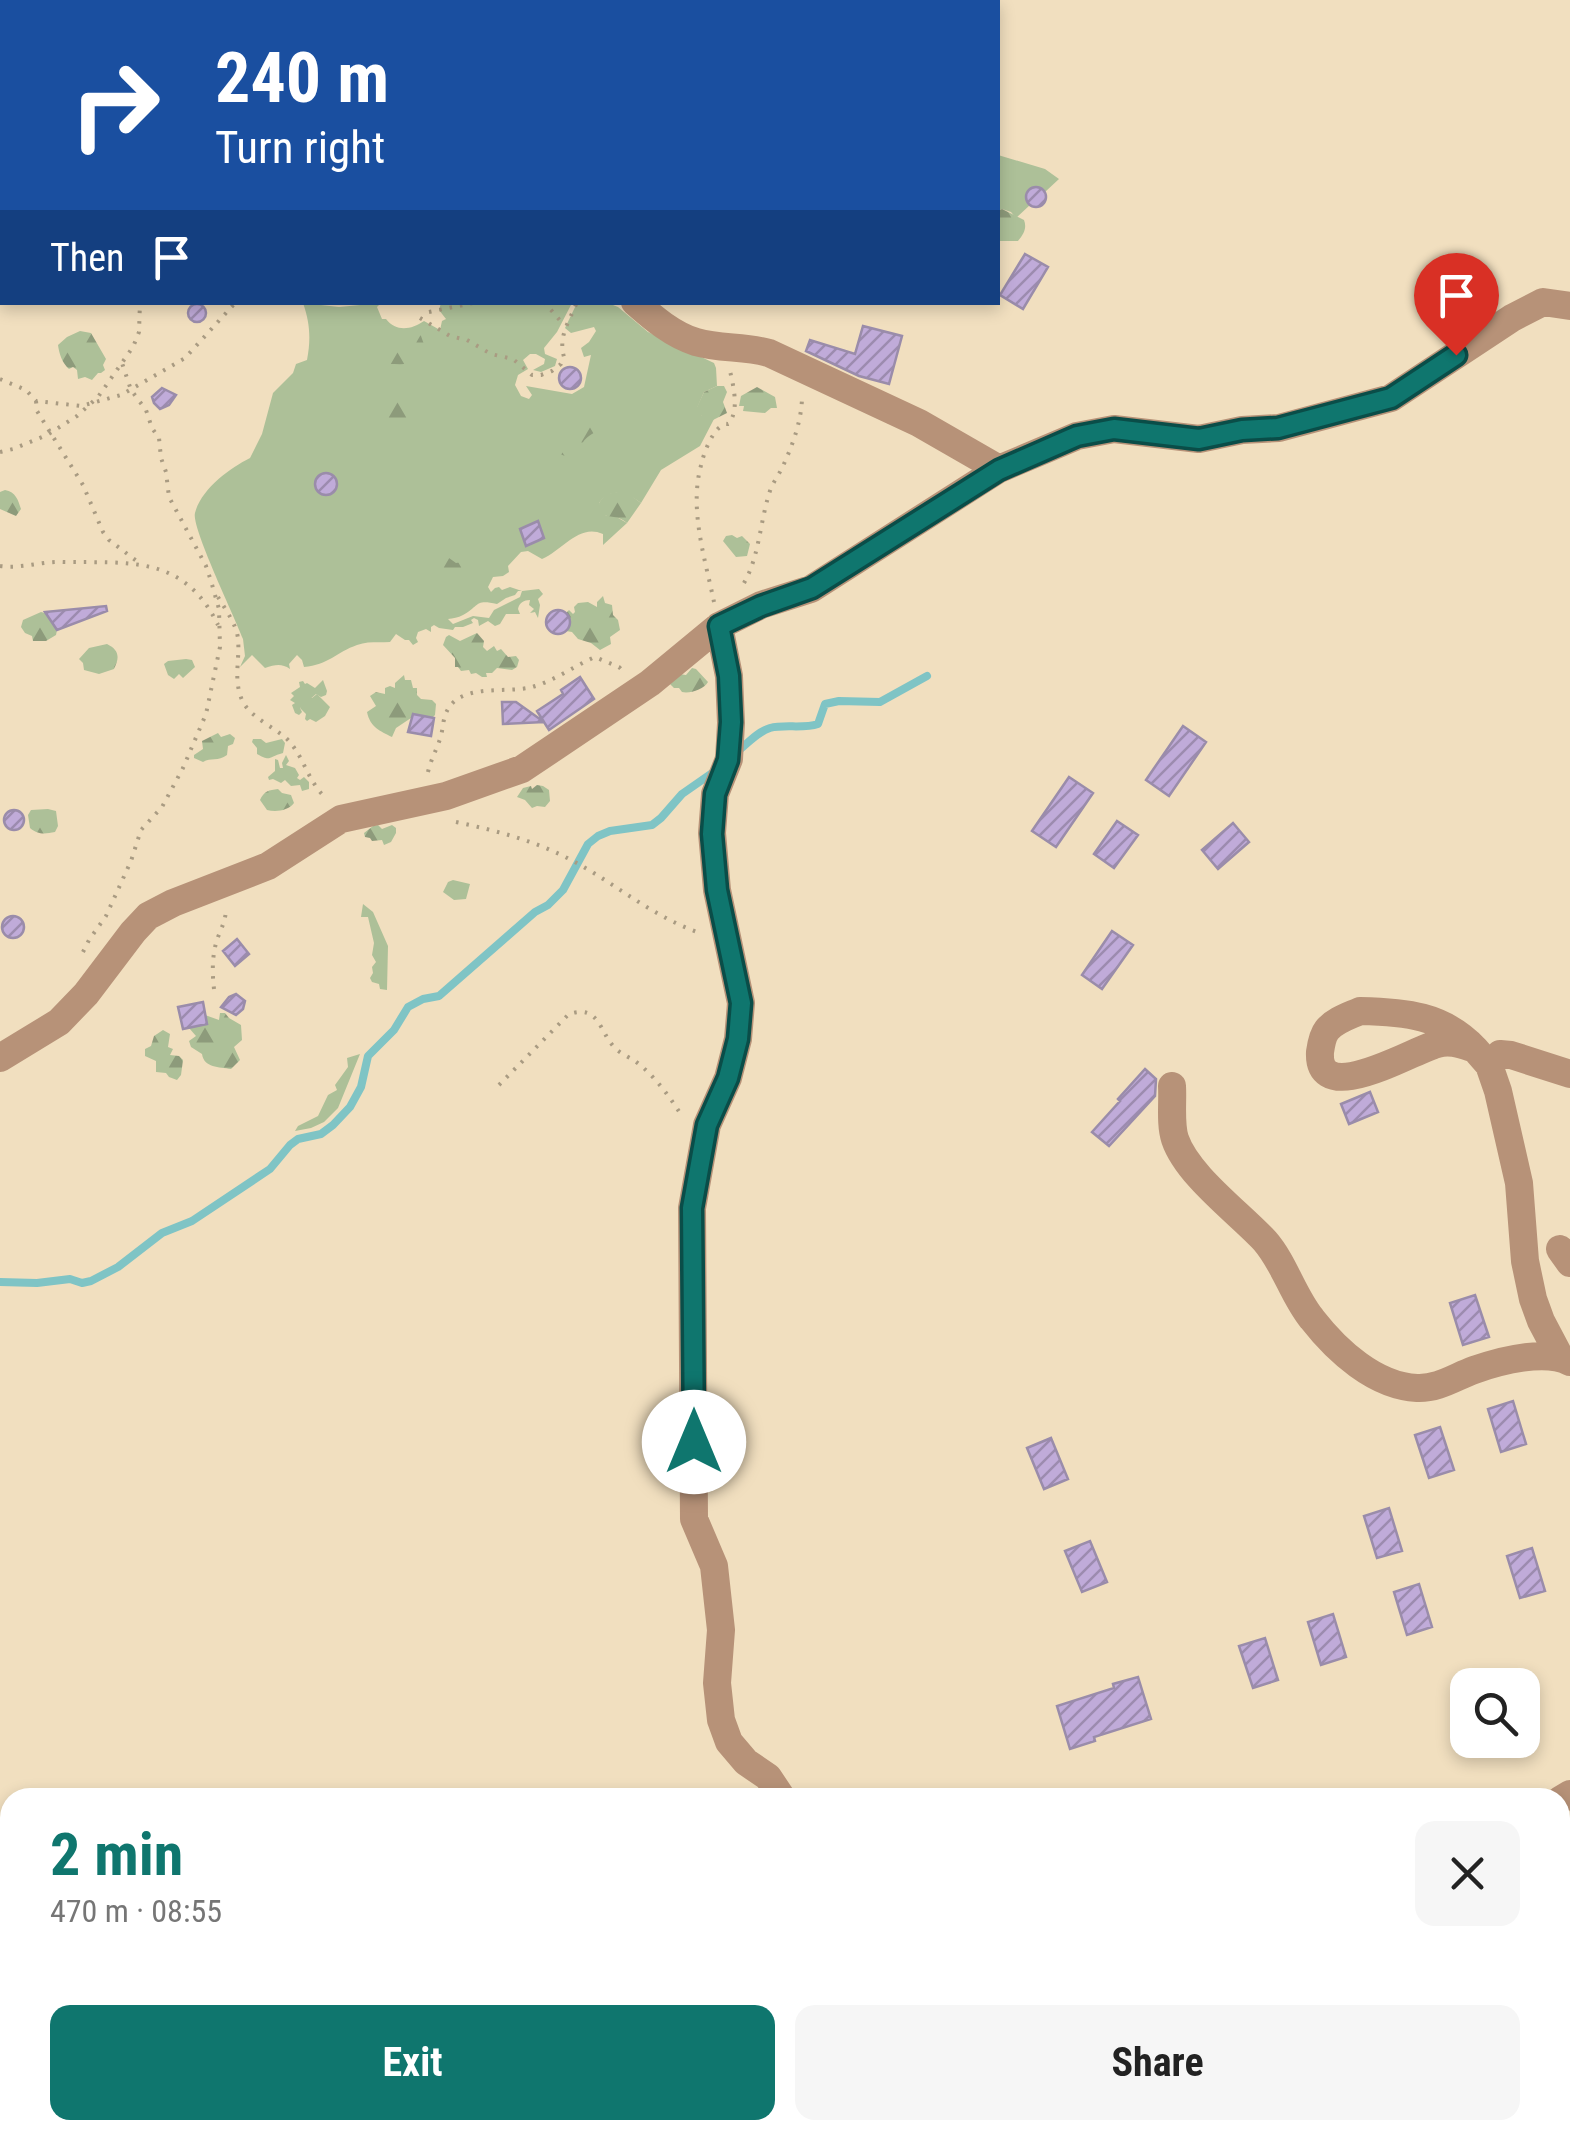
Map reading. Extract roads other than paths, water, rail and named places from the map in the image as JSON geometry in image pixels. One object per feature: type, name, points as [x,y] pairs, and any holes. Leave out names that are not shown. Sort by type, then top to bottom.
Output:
[{"type":"street","points":[[0,1058],[59,1022],[148,916],[172,902],[268,866],[341,819],[446,796],[522,769],[675,665],[719,626],[812,588],[999,470],[1095,432],[1114,429],[1199,439],[1278,428],[1391,398],[1512,318],[1543,302],[1570,306]]},
{"type":"street","points":[[638,305],[661,324],[696,342],[753,348],[794,365],[920,423],[999,470]]},
{"type":"street","points":[[719,626],[729,676],[731,722],[728,760],[715,794],[712,834],[717,890],[741,1003],[738,1039],[728,1078],[707,1125],[692,1208],[694,1519],[714,1566],[721,1630],[716,1683],[720,1720],[729,1742],[775,1788]]},
{"type":"street","points":[[1565,1360],[1541,1321],[1533,1298],[1525,1261],[1514,1156],[1482,1057],[1460,1033],[1432,1019],[1360,1011],[1329,1028],[1320,1055],[1323,1068],[1340,1078],[1362,1074],[1434,1044],[1458,1043],[1482,1057],[1511,1055],[1570,1074]]},
{"type":"street","points":[[1172,1086],[1174,1138],[1189,1165],[1268,1244],[1311,1319],[1370,1374],[1392,1384],[1420,1388],[1534,1356],[1565,1360]]},
{"type":"waterway","points":[[737,752],[770,728],[818,724],[825,704],[880,702],[927,676]]},
{"type":"waterway","points":[[0,1282],[91,1281],[118,1267],[162,1233],[192,1221],[270,1169],[298,1139],[321,1134],[350,1107],[361,1087],[368,1056],[394,1030],[408,1007],[439,996],[548,905],[563,890],[588,844],[598,836],[652,825],[682,794],[715,771]]}]
